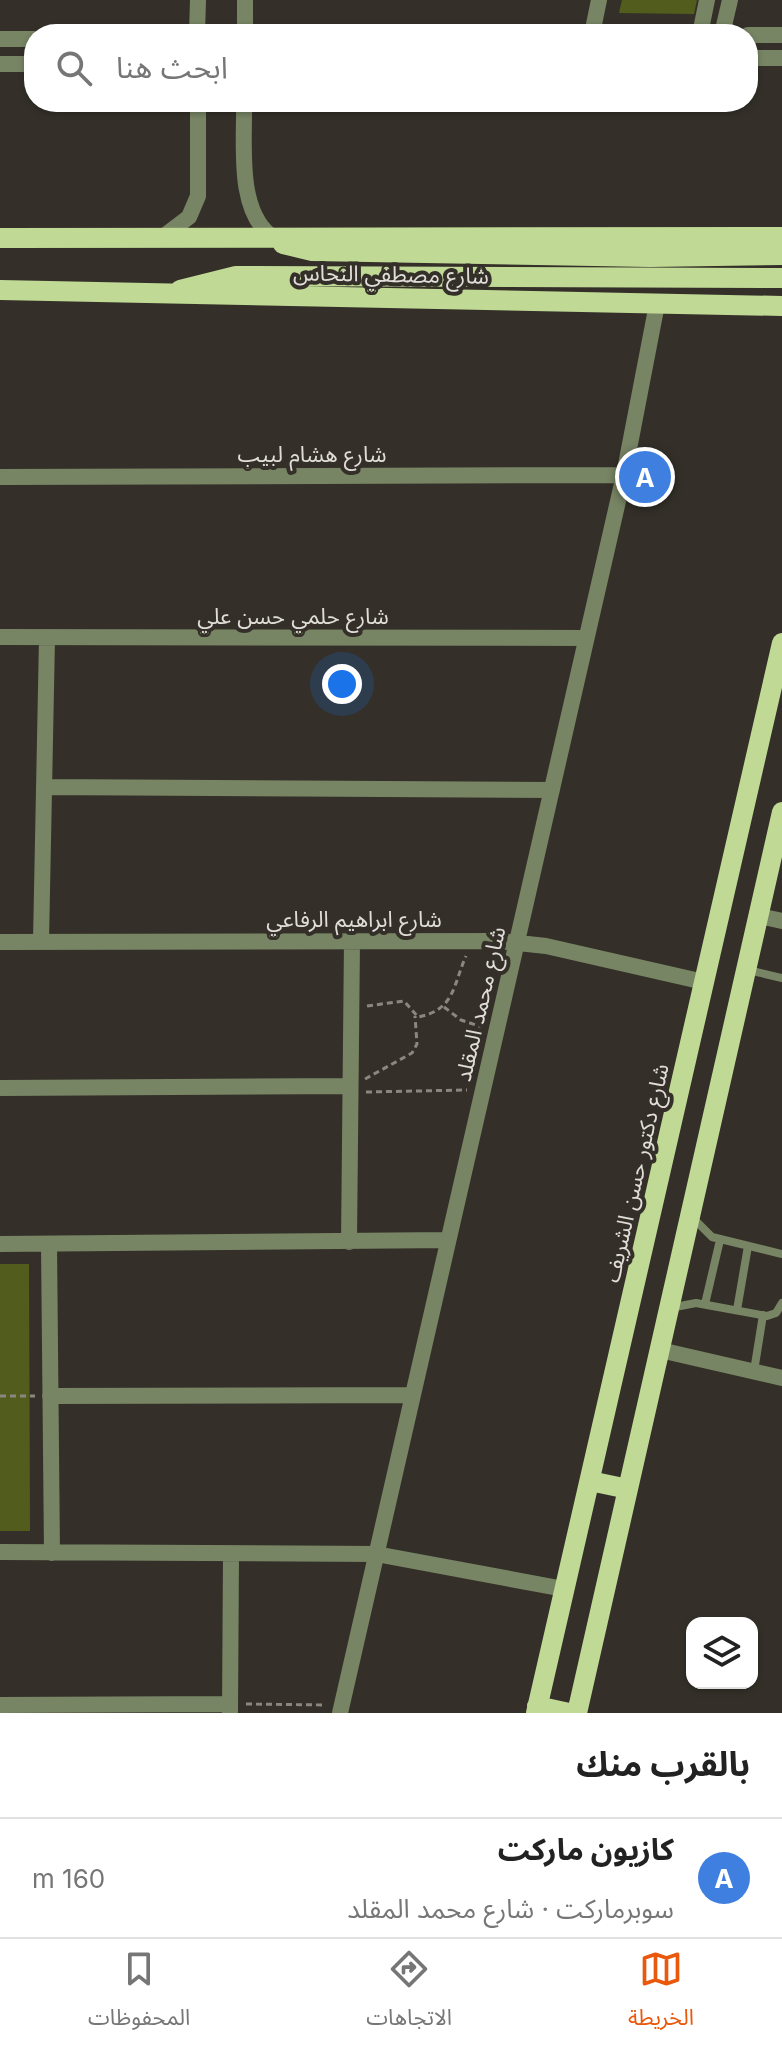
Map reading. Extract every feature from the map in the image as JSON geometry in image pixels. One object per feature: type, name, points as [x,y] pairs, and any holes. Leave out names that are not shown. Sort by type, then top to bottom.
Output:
[{"type":"main road","name":"شارع مصطفي النحاس","points":[[0,238],[271,236],[779,245]]},
{"type":"main road","points":[[271,236],[288,246],[312,251],[650,257],[779,245]]},
{"type":"main road","points":[[172,294],[203,281],[236,276],[651,280],[782,278]]},
{"type":"main road","points":[[755,306],[770,300],[782,286]]},
{"type":"main road","name":"شارع مصطفي النحاس","points":[[0,290],[782,306]]},
{"type":"main road","name":"شارع دكتور حسن الشريف","points":[[537,1709],[782,643]]},
{"type":"main road","points":[[577,1713],[746,970],[759,916],[774,885],[782,812]]},
{"type":"main road","points":[[590,1481],[628,1489]]},
{"type":"main road","points":[[537,1709],[569,1713]]},
{"type":"street","points":[[197,24],[198,0]]},
{"type":"street","points":[[245,0],[245,24]]},
{"type":"street","points":[[594,24],[599,0]]},
{"type":"street","points":[[702,24],[707,0]]},
{"type":"street","points":[[724,24],[730,0]]},
{"type":"street","points":[[758,35],[782,35]]},
{"type":"street","points":[[0,39],[24,39]]},
{"type":"street","points":[[758,58],[782,58]]},
{"type":"street","points":[[0,64],[24,64]]},
{"type":"street","points":[[164,236],[189,217],[198,196],[198,112]]},
{"type":"street","points":[[245,112],[249,194],[260,228],[271,236]]},
{"type":"street","name":"شارع محمد المقلد","points":[[341,1709],[624,475],[657,304]]},
{"type":"street","name":"شارع هشام لبيب","points":[[0,477],[624,475]]},
{"type":"street","name":"شارع حلمي حسن علي","points":[[0,637],[586,638]]},
{"type":"street","points":[[41,942],[47,638]]},
{"type":"street","points":[[44,787],[552,790]]},
{"type":"street","points":[[759,916],[782,921]]},
{"type":"street","points":[[349,1242],[352,941]]},
{"type":"street","name":"شارع ابراهيم الرفاعي","points":[[0,942],[517,942],[704,982]]},
{"type":"street","points":[[0,1088],[350,1089]]},
{"type":"street","points":[[0,1244],[448,1240]]},
{"type":"street","points":[[49,1244],[52,1553]]},
{"type":"street","points":[[660,1350],[782,1378]]},
{"type":"street","points":[[50,1396],[413,1395]]},
{"type":"street","points":[[0,1552],[376,1554],[564,1589]]},
{"type":"street","points":[[0,1705],[230,1709],[231,1554]]},
{"type":"lane","points":[[746,970],[782,978]]},
{"type":"lane","points":[[691,1214],[706,1233],[720,1240],[782,1254]]},
{"type":"lane","points":[[705,1304],[720,1240]]},
{"type":"lane","points":[[737,1310],[748,1246]]},
{"type":"lane","points":[[670,1308],[687,1303],[705,1304],[763,1315],[776,1313],[782,1303]]},
{"type":"lane","points":[[754,1372],[763,1315]]},
{"type":"path","points":[[415,1016],[428,1015],[444,1007],[456,990],[465,958],[479,941]]},
{"type":"path","points":[[350,1089],[412,1053],[417,1044],[415,1016],[404,1001],[351,1006]]},
{"type":"path","points":[[444,1007],[472,1024],[497,1026]]},
{"type":"path","points":[[350,1089],[483,1090]]},
{"type":"path","points":[[0,1396],[50,1396]]},
{"type":"path","points":[[230,1709],[341,1709]]},
{"type":"green space","points":[[622,0],[697,0],[694,14],[619,13]]},
{"type":"green space","points":[[0,1264],[29,1264],[30,1531],[0,1531]]},
{"type":"place","name":"كازيون ماركت","points":[[645,477]]}]
